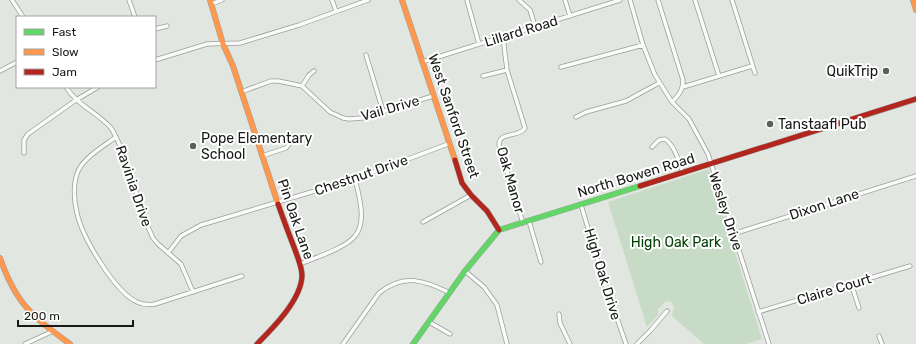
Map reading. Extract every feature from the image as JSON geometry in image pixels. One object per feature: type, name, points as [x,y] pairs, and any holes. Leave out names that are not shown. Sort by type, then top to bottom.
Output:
[{"type":"street","points":[[12,0],[22,16]]},
{"type":"street","points":[[129,0],[135,16]]},
{"type":"street","points":[[210,2],[222,0]]},
{"type":"street","points":[[332,0],[336,11]]},
{"type":"street","points":[[156,60],[207,44],[240,43],[299,25],[368,0]]},
{"type":"street","name":"West Sanford Street","points":[[402,0],[462,183],[471,195],[487,210],[499,230]]},
{"type":"street","points":[[467,0],[480,44]]},
{"type":"street","points":[[519,0],[530,10],[535,26]]},
{"type":"street","points":[[565,0],[570,16]]},
{"type":"street","name":"Lillard Road","points":[[422,62],[620,0]]},
{"type":"street","name":"Wesley Drive","points":[[630,0],[643,45],[659,83],[672,102],[689,119],[703,144],[711,164],[769,344]]},
{"type":"street","points":[[658,0],[683,80],[683,87],[680,94],[672,102]]},
{"type":"street","points":[[695,0],[719,76]]},
{"type":"street","points":[[732,0],[755,73]]},
{"type":"street","points":[[913,0],[916,10]]},
{"type":"street","name":"Pin Oak Lane","points":[[210,2],[223,44],[233,66],[277,202],[300,264],[302,275],[297,296],[290,307],[276,326],[257,344]]},
{"type":"street","points":[[156,29],[168,26]]},
{"type":"street","name":"Oak Manor","points":[[503,37],[507,70],[525,128],[521,132],[502,137],[499,145],[523,223]]},
{"type":"street","points":[[561,67],[643,45]]},
{"type":"street","points":[[366,54],[383,111]]},
{"type":"street","points":[[0,71],[16,63]]},
{"type":"street","points":[[683,87],[752,66]]},
{"type":"street","points":[[482,76],[507,70]]},
{"type":"street","points":[[241,92],[271,81],[302,86],[309,75],[314,71]]},
{"type":"street","points":[[576,117],[586,112],[626,101],[659,83]]},
{"type":"street","name":"Vail Drive","points":[[302,86],[330,112],[343,118],[362,118],[433,96]]},
{"type":"street","name":"Ravinia Drive","points":[[67,88],[76,100],[110,128],[116,137],[153,238],[181,264],[193,292]]},
{"type":"street","points":[[24,153],[24,140],[28,134],[76,100],[96,88]]},
{"type":"street","name":"North Bowen Road","points":[[499,230],[916,99]]},
{"type":"street","points":[[116,137],[94,153],[83,164],[77,174],[75,205],[84,233],[101,264],[123,292],[137,302],[148,305],[242,276]]},
{"type":"street","points":[[652,147],[661,139],[667,140],[675,153],[683,173]]},
{"type":"street","points":[[262,156],[286,148],[290,144]]},
{"type":"street","name":"Chestnut Drive","points":[[168,253],[181,236],[188,231],[277,202],[355,179],[448,144]]},
{"type":"street","name":"Dixon Lane","points":[[733,234],[916,176]]},
{"type":"street","points":[[300,264],[338,248],[348,243],[355,237],[359,228],[361,208],[355,179]]},
{"type":"street","points":[[423,222],[471,195]]},
{"type":"street","name":"High Oak Drive","points":[[581,204],[603,278],[626,344]]},
{"type":"street","points":[[529,221],[541,262]]},
{"type":"street","points":[[413,344],[465,271],[499,230]]},
{"type":"street","points":[[0,258],[8,280],[19,299],[33,316],[70,344]]},
{"type":"street","name":"Claire Court","points":[[758,312],[910,266]]},
{"type":"street","points":[[465,271],[484,287],[497,305],[507,344]]},
{"type":"street","points":[[343,344],[379,293],[386,287],[397,282],[419,280],[430,283],[450,293]]},
{"type":"street","points":[[851,283],[859,308]]},
{"type":"street","points":[[637,344],[667,311]]},
{"type":"street","points":[[559,314],[560,324],[570,344]]},
{"type":"street","points":[[429,322],[450,334]]},
{"type":"street","points":[[25,344],[53,331]]},
{"type":"street","points":[[879,336],[882,344]]},
{"type":"green space","name":"High Oak Park","points":[[709,169],[762,339],[746,344],[704,344],[672,316],[674,307],[671,301],[665,302],[658,309],[658,315],[647,327],[608,202]]},
{"type":"traffic: fast","points":[[413,344],[465,271],[499,230],[640,186]]},
{"type":"traffic: slow","points":[[210,0],[223,44],[233,66],[278,204]]},
{"type":"traffic: slow","points":[[402,0],[455,160]]},
{"type":"traffic: slow","points":[[913,0],[916,10]]},
{"type":"traffic: slow","points":[[0,258],[12,287],[27,308],[35,317],[70,344]]},
{"type":"traffic: jam","points":[[640,186],[916,99]]},
{"type":"traffic: jam","points":[[455,160],[462,183],[471,195],[487,211],[499,230]]},
{"type":"traffic: jam","points":[[257,344],[278,322],[292,304],[297,294],[302,276],[299,261],[278,204]]},
{"type":"place","name":"QuikTrip","points":[[886,71]]},
{"type":"place","name":"Tanstaafl Pub","points":[[770,124]]},
{"type":"place","name":"Pope Elementary School","points":[[193,146]]}]
